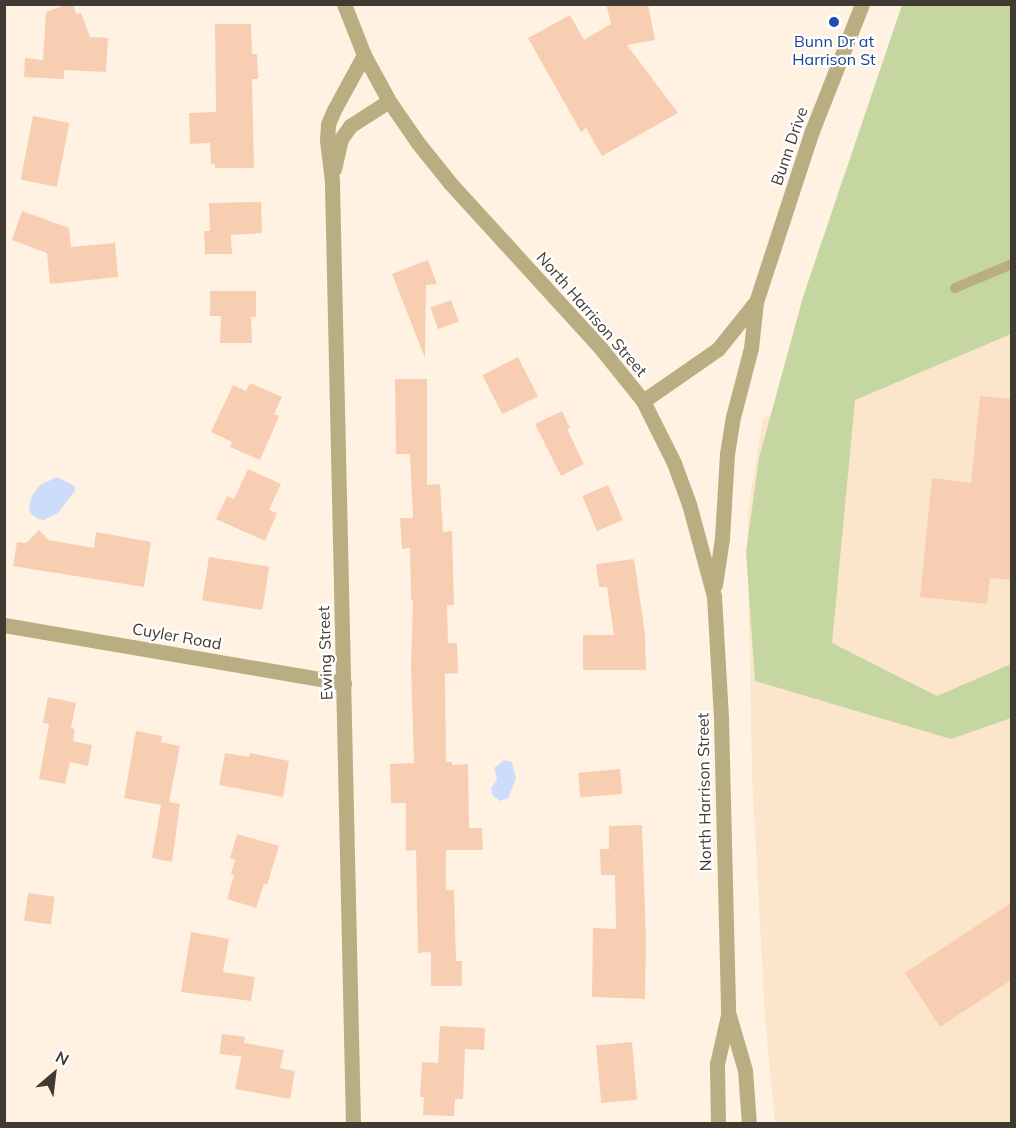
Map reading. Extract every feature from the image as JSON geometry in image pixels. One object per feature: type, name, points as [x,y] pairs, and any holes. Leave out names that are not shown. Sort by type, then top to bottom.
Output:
[{"type":"street","name":"North Harrison Street","points":[[344,4],[364,55],[389,101],[450,183],[599,346],[643,401],[674,463],[686,494],[714,596],[720,700],[728,1012],[717,1064],[718,1124]]},
{"type":"street","name":"Bunn Drive","points":[[714,596],[722,538],[727,454],[732,417],[751,348],[756,302],[812,131],[862,4]]},
{"type":"street","name":"Ewing Street","points":[[353,1124],[332,181],[327,140],[328,124],[364,55]]},
{"type":"street","name":"Ewing Street","points":[[332,181],[341,139],[350,126],[389,101]]},
{"type":"street","name":"Bunn Drive","points":[[643,401],[718,349],[756,302]]},
{"type":"street","name":"Cuyler Road","points":[[4,625],[344,683]]},
{"type":"street","name":"North Harrison Street","points":[[728,1012],[745,1070],[749,1124]]},
{"type":"lane","points":[[955,288],[1011,264]]},
{"type":"shaded area","points":[[1011,318],[1011,1123],[775,1123],[765,1018],[752,774],[748,563],[748,510],[763,418]]},
{"type":"green space","points":[[902,5],[1011,5],[1011,334],[855,400],[832,643],[937,696],[1011,664],[1011,718],[951,739],[755,681],[746,552],[759,458],[803,297]]},
{"type":"water","points":[[57,477],[75,486],[75,491],[58,513],[44,520],[38,519],[31,514],[29,507],[32,496],[40,485]]},
{"type":"water","points":[[504,760],[512,762],[516,779],[508,798],[500,801],[493,796],[491,789],[497,779],[494,768]]},
{"type":"building","points":[[73,4],[76,14],[81,13],[90,37],[108,38],[106,72],[64,70],[64,79],[24,77],[25,58],[43,60],[46,12]]},
{"type":"building","points":[[606,4],[648,4],[655,40],[627,45],[678,113],[602,156],[586,128],[581,132],[528,38],[570,15],[584,40],[611,24]]},
{"type":"building","points":[[215,24],[251,24],[252,54],[257,54],[258,79],[252,79],[254,168],[215,168],[215,164],[211,164],[210,143],[190,144],[189,113],[216,112]]},
{"type":"building","points":[[33,116],[69,123],[57,187],[21,180]]},
{"type":"building","points":[[261,202],[262,233],[231,235],[232,254],[205,254],[204,231],[210,231],[209,203]]},
{"type":"building","points":[[22,211],[69,228],[71,247],[115,243],[118,277],[50,284],[47,253],[12,240]]},
{"type":"building","points":[[428,260],[437,284],[426,285],[425,358],[392,274]]},
{"type":"building","points":[[210,291],[256,291],[256,317],[251,317],[252,343],[220,343],[221,316],[210,316]]},
{"type":"building","points":[[451,300],[459,322],[438,329],[430,308]]},
{"type":"building","points":[[518,357],[538,396],[502,414],[482,375]]},
{"type":"building","points":[[395,379],[427,379],[427,485],[440,484],[443,532],[452,531],[454,605],[447,605],[448,643],[457,643],[458,673],[445,674],[446,762],[452,762],[452,765],[468,764],[469,828],[482,828],[483,850],[446,850],[446,890],[454,890],[456,961],[462,961],[462,986],[431,986],[431,952],[418,953],[416,850],[406,851],[406,803],[391,803],[390,764],[414,763],[411,666],[413,600],[411,600],[410,548],[402,549],[400,518],[413,518],[410,454],[396,454]]},
{"type":"building","points":[[250,383],[282,397],[274,414],[279,416],[260,460],[230,447],[232,442],[211,432],[233,385],[246,391]]},
{"type":"building","points":[[980,396],[1011,399],[1011,580],[990,578],[987,604],[920,597],[932,478],[971,483]]},
{"type":"building","points":[[562,411],[570,428],[567,429],[584,464],[561,476],[535,424]]},
{"type":"building","points":[[248,469],[281,484],[269,510],[277,513],[265,541],[216,519],[227,496],[234,499]]},
{"type":"building","points":[[608,485],[623,520],[597,531],[582,496]]},
{"type":"building","points":[[39,530],[49,540],[94,548],[96,532],[151,542],[144,587],[13,566],[17,542],[26,543]]},
{"type":"building","points":[[209,557],[269,567],[262,610],[202,600]]},
{"type":"building","points":[[634,559],[645,634],[646,670],[583,670],[583,635],[614,635],[607,587],[599,587],[596,564]]},
{"type":"building","points":[[48,697],[76,703],[71,728],[75,729],[73,741],[92,745],[88,766],[70,762],[65,784],[39,779],[49,724],[43,723]]},
{"type":"building","points":[[136,731],[162,736],[161,742],[180,746],[169,802],[180,804],[172,862],[152,858],[161,805],[124,798]]},
{"type":"building","points":[[225,753],[249,757],[250,753],[289,761],[283,797],[219,785]]},
{"type":"building","points":[[620,769],[622,794],[580,798],[578,773]]},
{"type":"building","points":[[642,825],[646,938],[645,999],[592,997],[593,928],[616,929],[615,875],[601,875],[600,849],[609,849],[609,826]]},
{"type":"building","points":[[237,834],[279,846],[267,885],[264,884],[256,908],[227,899],[234,875],[231,874],[235,860],[230,858]]},
{"type":"building","points":[[28,893],[55,897],[51,924],[24,921]]},
{"type":"building","points":[[1011,903],[1011,980],[940,1027],[905,973]]},
{"type":"building","points":[[191,932],[229,939],[223,972],[255,977],[251,1001],[181,992]]},
{"type":"building","points":[[440,1026],[485,1028],[484,1050],[465,1049],[463,1099],[455,1099],[454,1116],[423,1115],[424,1097],[420,1097],[422,1062],[438,1063]]},
{"type":"building","points":[[222,1034],[245,1037],[242,1057],[220,1054]]},
{"type":"building","points":[[632,1042],[637,1100],[601,1103],[596,1045]]},
{"type":"building","points":[[244,1043],[284,1050],[280,1068],[295,1071],[290,1099],[235,1089]]},
{"type":"place","name":"Bunn Dr at Harrison St","points":[[834,22]]}]
